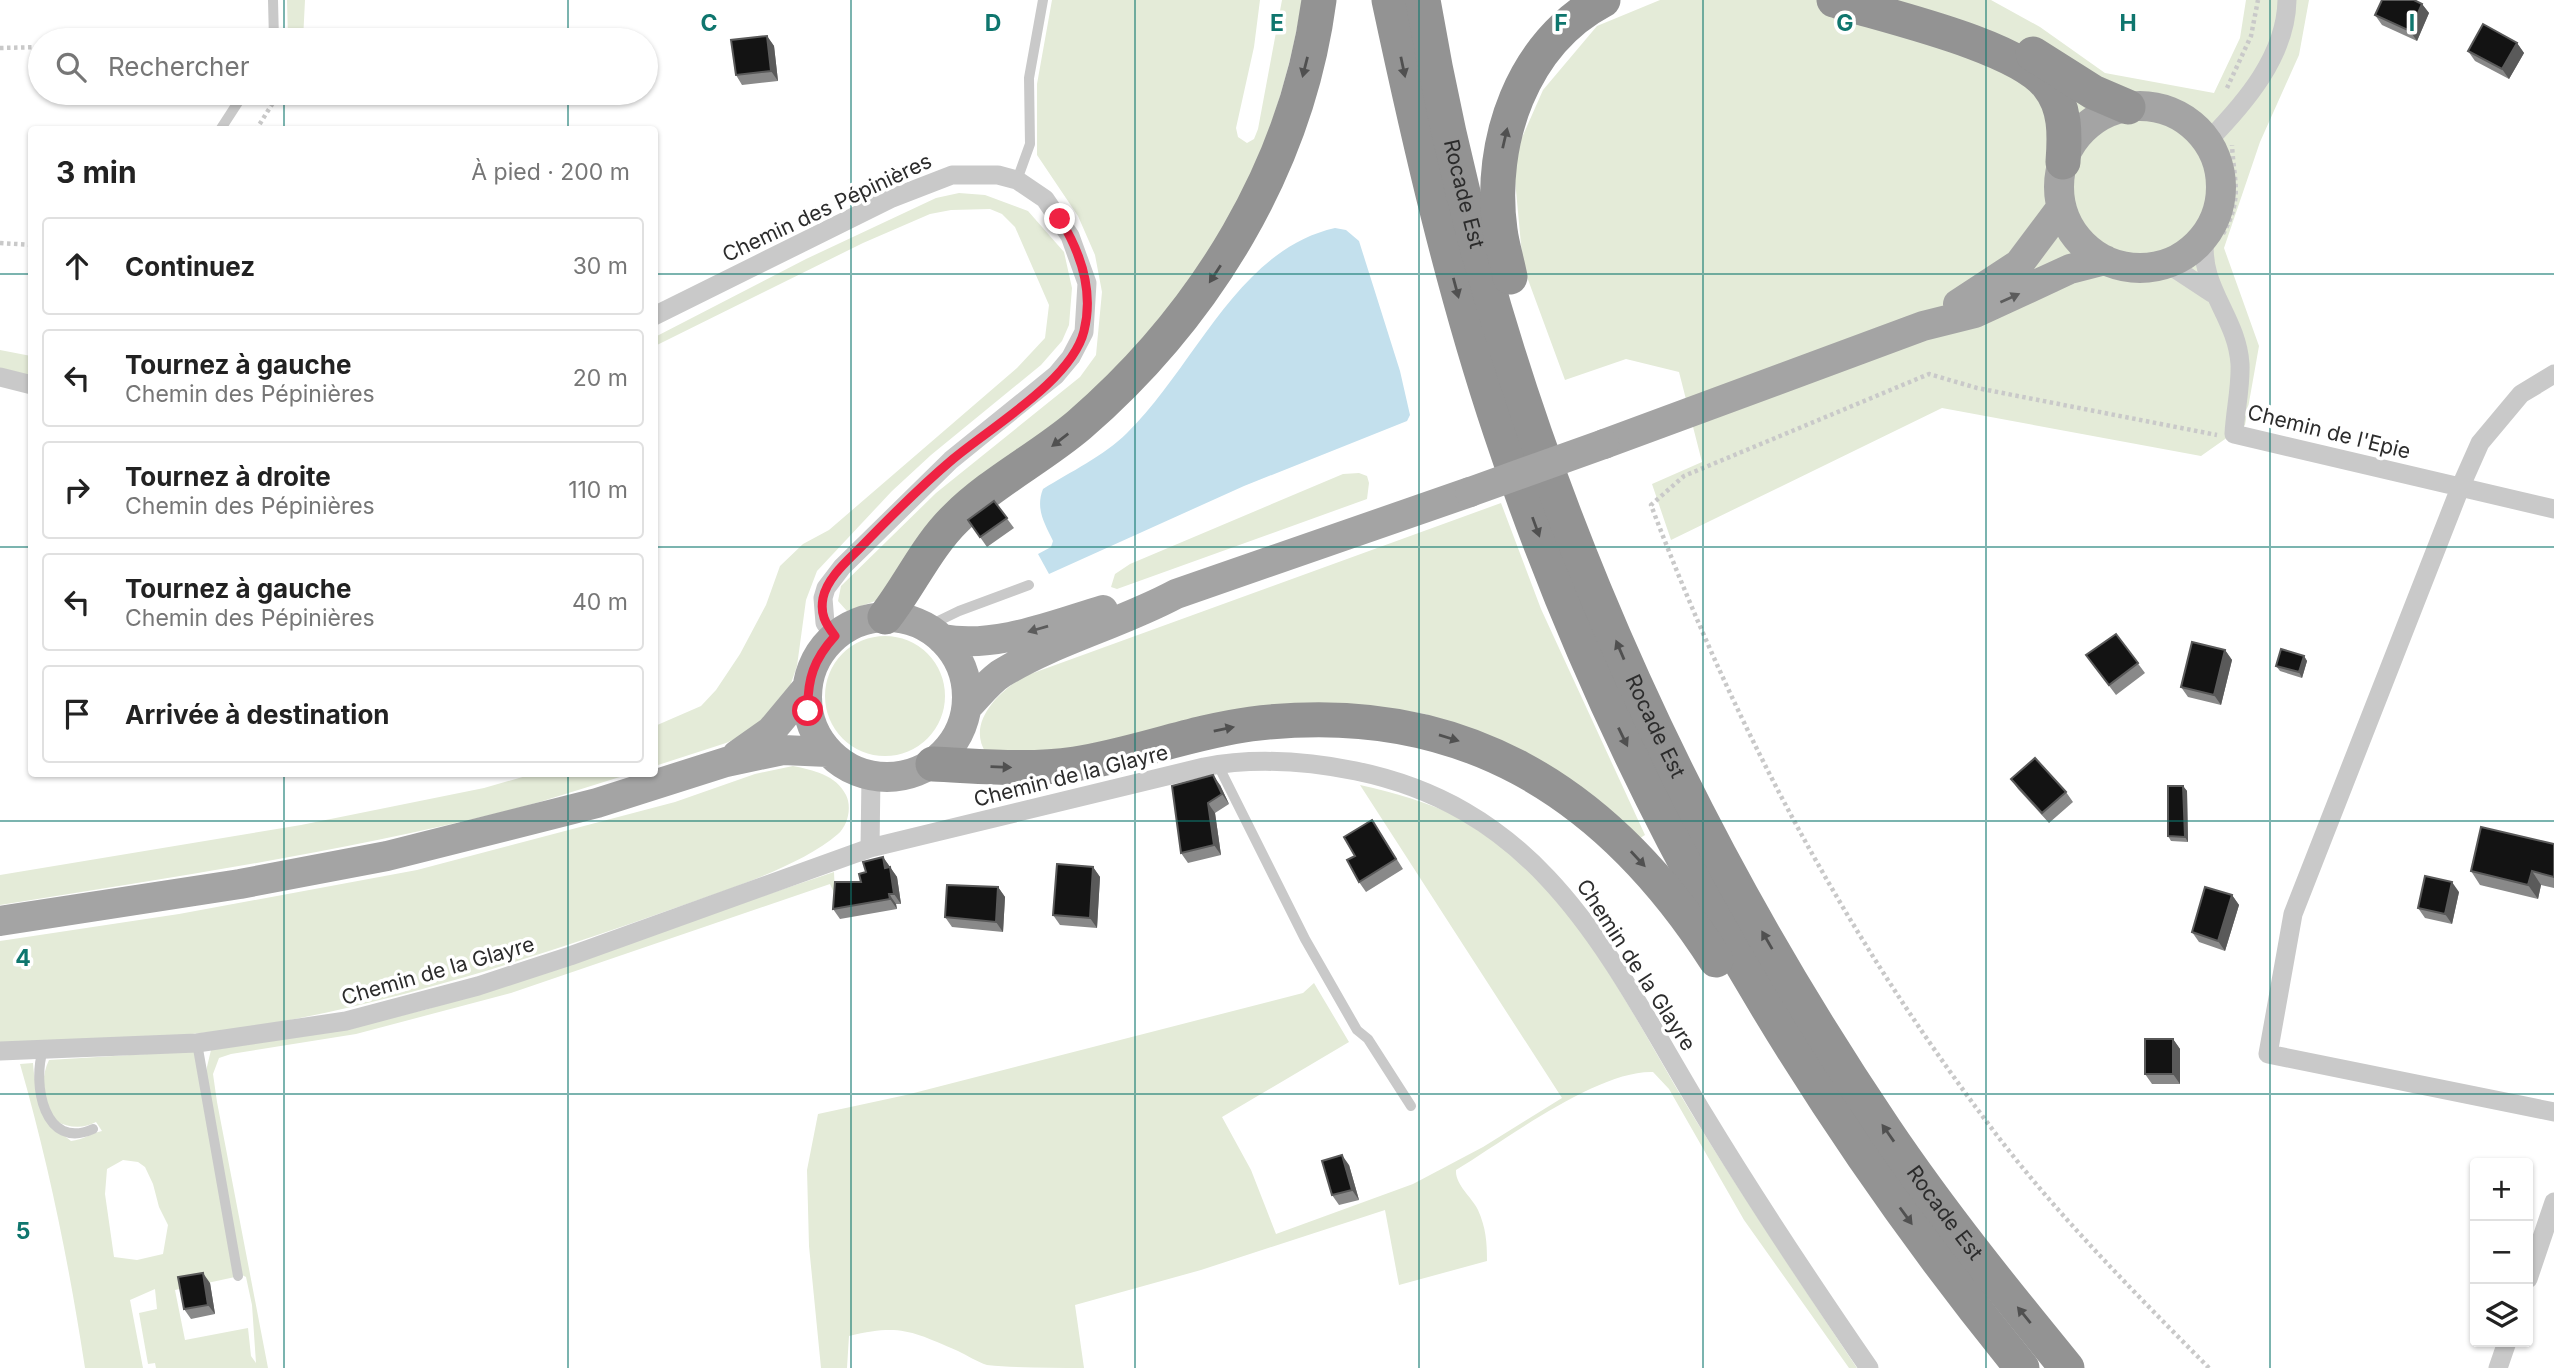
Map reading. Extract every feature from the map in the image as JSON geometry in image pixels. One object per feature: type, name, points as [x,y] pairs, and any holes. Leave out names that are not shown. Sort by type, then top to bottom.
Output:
[{"type":"highway","points":[[885,617],[933,546],[957,517],[1036,459],[1113,395],[1150,358],[1212,280],[1259,196],[1280,148],[1301,85],[1319,0]]},
{"type":"highway","name":"Rocade Est","points":[[1389,0],[1425,171],[1460,301],[1500,432],[1562,598],[1600,688],[1650,793],[1709,905],[1799,1058],[1874,1173],[1967,1301],[2022,1368]]},
{"type":"highway","name":"Rocade Est","points":[[1423,0],[1458,169],[1515,368],[1562,507],[1625,661],[1738,889],[1803,1001],[1886,1131],[1994,1278],[2067,1368]]},
{"type":"highway","points":[[1515,368],[1525,337],[1500,232],[1498,205],[1501,156],[1512,109],[1530,68],[1556,34],[1586,9],[1603,0]]},
{"type":"highway","points":[[1834,0],[1960,40],[2025,66],[2041,78],[2056,99],[2066,131],[2063,162]]},
{"type":"highway","points":[[1884,0],[2022,47],[2093,92],[2128,107]]},
{"type":"highway","points":[[933,764],[1040,769],[1078,764],[1247,724],[1295,719],[1392,725],[1474,746],[1546,782],[1620,841],[1693,925],[1758,1026],[1799,1058]]},
{"type":"main road","points":[[2151,106],[2192,124],[2217,131],[2222,189],[2212,240],[2168,264],[2147,268],[2125,267],[2105,260],[2078,239],[2061,208],[2059,185],[2063,162],[2073,142],[2087,125],[2106,113],[2128,107],[2151,106]]},
{"type":"main road","points":[[1923,326],[2019,264],[2061,208]]},
{"type":"main road","points":[[726,762],[771,731],[807,688],[817,659],[835,636],[850,626],[885,617],[906,619],[934,633],[968,644],[1027,632],[1124,604],[1176,594],[1604,444],[1923,326],[1975,313],[2070,269],[2105,260]]},
{"type":"main road","points":[[967,707],[1000,674],[1045,652],[1133,617],[1176,594]]},
{"type":"main road","points":[[807,688],[808,711],[815,733],[828,752],[848,767],[871,776],[903,775],[933,764],[949,748],[961,729],[967,707],[967,682],[958,659],[934,633]]},
{"type":"main road","points":[[0,921],[240,884],[387,856],[597,803],[726,762],[783,750],[828,752]]},
{"type":"street","points":[[2217,131],[2265,73],[2287,22],[2287,0]]},
{"type":"street","name":"Chemin des Pépinières","points":[[658,314],[926,183],[952,175],[976,173],[1017,180],[1045,199],[1070,236],[1087,283],[1084,332],[1071,357],[1056,375],[951,460],[842,567],[826,588],[823,598],[825,623],[835,636]]},
{"type":"street","name":"Chemin de l'Epie","points":[[2212,240],[2203,255],[2212,293],[2228,317],[2240,364],[2234,434],[2554,509]]},
{"type":"street","name":"Chemin de l'Epie","points":[[2168,264],[2212,293]]},
{"type":"street","points":[[2554,374],[2521,394],[2504,413],[2480,443],[2460,488],[2293,914],[2268,1054],[2554,1112]]},
{"type":"street","points":[[0,377],[28,384]]},
{"type":"street","name":"Chemin de la Glayre","points":[[0,1051],[197,1043],[346,1021],[478,986],[570,956],[870,848],[1218,764],[1260,761],[1307,763],[1387,778],[1448,802],[1487,824],[1525,853],[1555,883],[1588,925],[1759,1203],[1868,1368]]},
{"type":"street","points":[[870,848],[871,776]]},
{"type":"street","points":[[2533,1264],[2554,1202]]},
{"type":"street","points":[[2498,1368],[2505,1347]]},
{"type":"lane","points":[[273,0],[274,28]]},
{"type":"lane","points":[[1017,180],[1030,144],[1029,78],[1043,0]]},
{"type":"lane","points":[[223,126],[236,105]]},
{"type":"lane","points":[[934,633],[959,611],[1030,585]]},
{"type":"lane","points":[[1218,764],[1318,962],[1357,1030],[1368,1039],[1411,1106]]},
{"type":"lane","points":[[197,1043],[238,1276]]},
{"type":"lane","points":[[43,1050],[38,1065],[39,1081],[44,1105],[51,1119],[60,1130],[72,1135],[93,1129]]},
{"type":"path","points":[[2212,240],[2234,213],[2238,193],[2232,142],[2241,132],[2217,131],[2222,99],[2251,36],[2258,0]]},
{"type":"path","points":[[0,48],[28,47]]},
{"type":"path","points":[[259,126],[272,105]]},
{"type":"path","points":[[0,243],[28,245]]},
{"type":"path","points":[[2209,1368],[2100,1258],[1999,1138],[1866,950],[1767,775],[1684,592],[1651,505],[1684,476],[1929,374],[1977,388],[2182,429],[2214,435],[2234,434]]},
{"type":"green space","points":[[287,0],[305,0],[304,28],[288,28]]},
{"type":"green space","points":[[1052,0],[1260,0],[1254,47],[1236,128],[1238,137],[1247,143],[1254,139],[1258,129],[1282,0],[1302,0],[1289,64],[1259,156],[1216,244],[1183,292],[1125,358],[881,599],[847,611],[838,601],[841,586],[936,493],[1080,377],[1096,355],[1102,292],[1095,255],[1078,216],[1037,155],[1037,84]]},
{"type":"green space","points":[[1660,0],[1991,0],[2040,27],[2105,73],[2214,93],[2240,38],[2246,0],[2309,0],[2299,55],[2260,142],[2224,248],[2259,346],[2245,425],[2201,456],[1942,408],[1671,540],[1652,484],[1702,462],[1679,372],[1626,359],[1565,380],[1523,266],[1513,158],[1543,90],[1597,26]]},
{"type":"green space","points":[[959,193],[985,195],[1028,211],[1064,252],[1072,288],[1069,325],[1062,341],[1041,365],[931,455],[892,491],[817,571],[806,600],[797,666],[787,695],[752,731],[726,743],[658,765],[658,725],[701,706],[716,690],[740,654],[766,605],[780,566],[803,544],[829,530],[1017,368],[1045,338],[1049,305],[1015,227],[1002,214],[990,209],[951,210],[930,214],[863,243],[658,345],[658,335],[806,259],[936,198]]},
{"type":"green space","points":[[0,350],[28,355],[28,375],[0,369]]},
{"type":"green space","points":[[1359,473],[1367,476],[1367,499],[1117,589],[1111,587],[1115,574],[1130,564],[1343,474]]},
{"type":"green space","points":[[1501,503],[1541,609],[1645,835],[1637,840],[1457,725],[1425,714],[1388,708],[1068,750],[986,753],[980,730],[988,709],[1005,690],[1025,676]]},
{"type":"green space","points":[[885,636],[908,641],[927,654],[940,673],[945,696],[940,719],[927,738],[908,751],[885,756],[862,751],[843,738],[830,719],[825,696],[830,673],[843,654],[862,641]]},
{"type":"green space","points":[[793,766],[823,774],[842,788],[849,810],[847,821],[838,834],[803,857],[760,877],[629,924],[536,955],[396,996],[263,1025],[151,1037],[0,1042],[0,941],[179,914],[417,870],[675,802],[755,774]]},
{"type":"green space","points":[[522,777],[620,777],[518,808],[378,840],[252,864],[0,905],[0,875],[301,825],[484,788]]},
{"type":"green space","points":[[1360,785],[1436,807],[1460,818],[1499,843],[1534,875],[1566,911],[1622,995],[1735,1182],[1857,1368],[1849,1368],[1744,1220],[1669,1089],[1653,1072],[1631,1074],[1579,1094],[1456,1170],[1458,1181],[1481,1217],[1487,1261],[1399,1285],[1385,1210],[1201,1270],[1075,1305],[1084,1368],[987,1365],[916,1334],[881,1330],[849,1336],[847,1368],[821,1368],[809,1246],[807,1170],[818,1114],[906,1095],[1303,993],[1314,983],[1349,1042],[1222,1117],[1251,1170],[1276,1234],[1413,1184],[1483,1147],[1562,1098]]},
{"type":"green space","points":[[834,872],[835,895],[830,884],[511,993],[356,1034],[219,1058],[213,1074],[217,1102],[268,1368],[156,1368],[155,1363],[148,1364],[139,1313],[157,1309],[155,1289],[130,1300],[143,1368],[85,1368],[57,1215],[20,1064],[33,1063],[36,1086],[43,1106],[54,1125],[71,1141],[102,1131],[96,1122],[76,1127],[56,1121],[44,1091],[44,1076],[49,1060],[195,1051],[235,1277],[175,1290],[185,1340],[248,1328],[251,1356],[256,1363],[252,1305],[246,1277],[242,1275],[206,1071],[211,1050],[332,1032],[428,1009]],"holes":[[[123,1160],[138,1162],[145,1167],[168,1225],[163,1254],[137,1260],[114,1257],[105,1194],[107,1169]]]},
{"type":"water","points":[[1335,228],[1346,230],[1359,241],[1400,371],[1410,415],[1407,421],[1244,486],[1049,574],[1038,554],[1051,547],[1053,541],[1041,510],[1043,489],[1097,456],[1127,433],[1244,285],[1271,260],[1301,240]]},
{"type":"building","points":[[2382,0],[2414,0],[2422,4],[2410,31],[2375,15]]},
{"type":"building","points":[[2483,24],[2517,43],[2502,69],[2468,51]]},
{"type":"building","points":[[767,36],[771,71],[736,75],[731,40]]},
{"type":"building","points":[[994,501],[1007,518],[980,537],[968,520]]},
{"type":"building","points":[[2116,634],[2138,663],[2109,685],[2086,655]]},
{"type":"building","points":[[2192,642],[2225,650],[2214,695],[2181,687]]},
{"type":"building","points":[[2281,649],[2304,656],[2299,672],[2276,666]]},
{"type":"building","points":[[2035,758],[2066,792],[2042,813],[2011,779]]},
{"type":"building","points":[[1213,775],[1222,794],[1208,803],[1214,845],[1181,853],[1172,786]]},
{"type":"building","points":[[2168,786],[2183,786],[2185,837],[2168,836]]},
{"type":"building","points":[[1372,820],[1396,859],[1359,882],[1347,860],[1355,856],[1344,837]]},
{"type":"building","points":[[2481,827],[2554,844],[2554,877],[2532,871],[2528,885],[2471,871]]},
{"type":"building","points":[[883,857],[885,868],[890,867],[894,894],[889,894],[890,899],[833,909],[835,882],[861,882],[859,874],[866,872],[863,862]]},
{"type":"building","points":[[1057,864],[1093,867],[1090,918],[1053,915]]},
{"type":"building","points":[[2425,876],[2452,882],[2445,914],[2418,908]]},
{"type":"building","points":[[947,885],[998,887],[996,922],[945,917]]},
{"type":"building","points":[[2205,887],[2232,895],[2218,941],[2192,932]]},
{"type":"building","points":[[2145,1039],[2173,1039],[2173,1074],[2145,1074]]},
{"type":"building","points":[[1342,1155],[1352,1190],[1332,1195],[1322,1161]]},
{"type":"building","points":[[203,1273],[208,1305],[184,1309],[178,1277]]},
{"type":"route","points":[[808,711],[807,688],[812,668],[822,650],[835,636],[825,623],[822,613],[826,588],[877,531],[951,460],[1056,375],[1071,357],[1084,332],[1087,283],[1070,236],[1060,219]]}]
